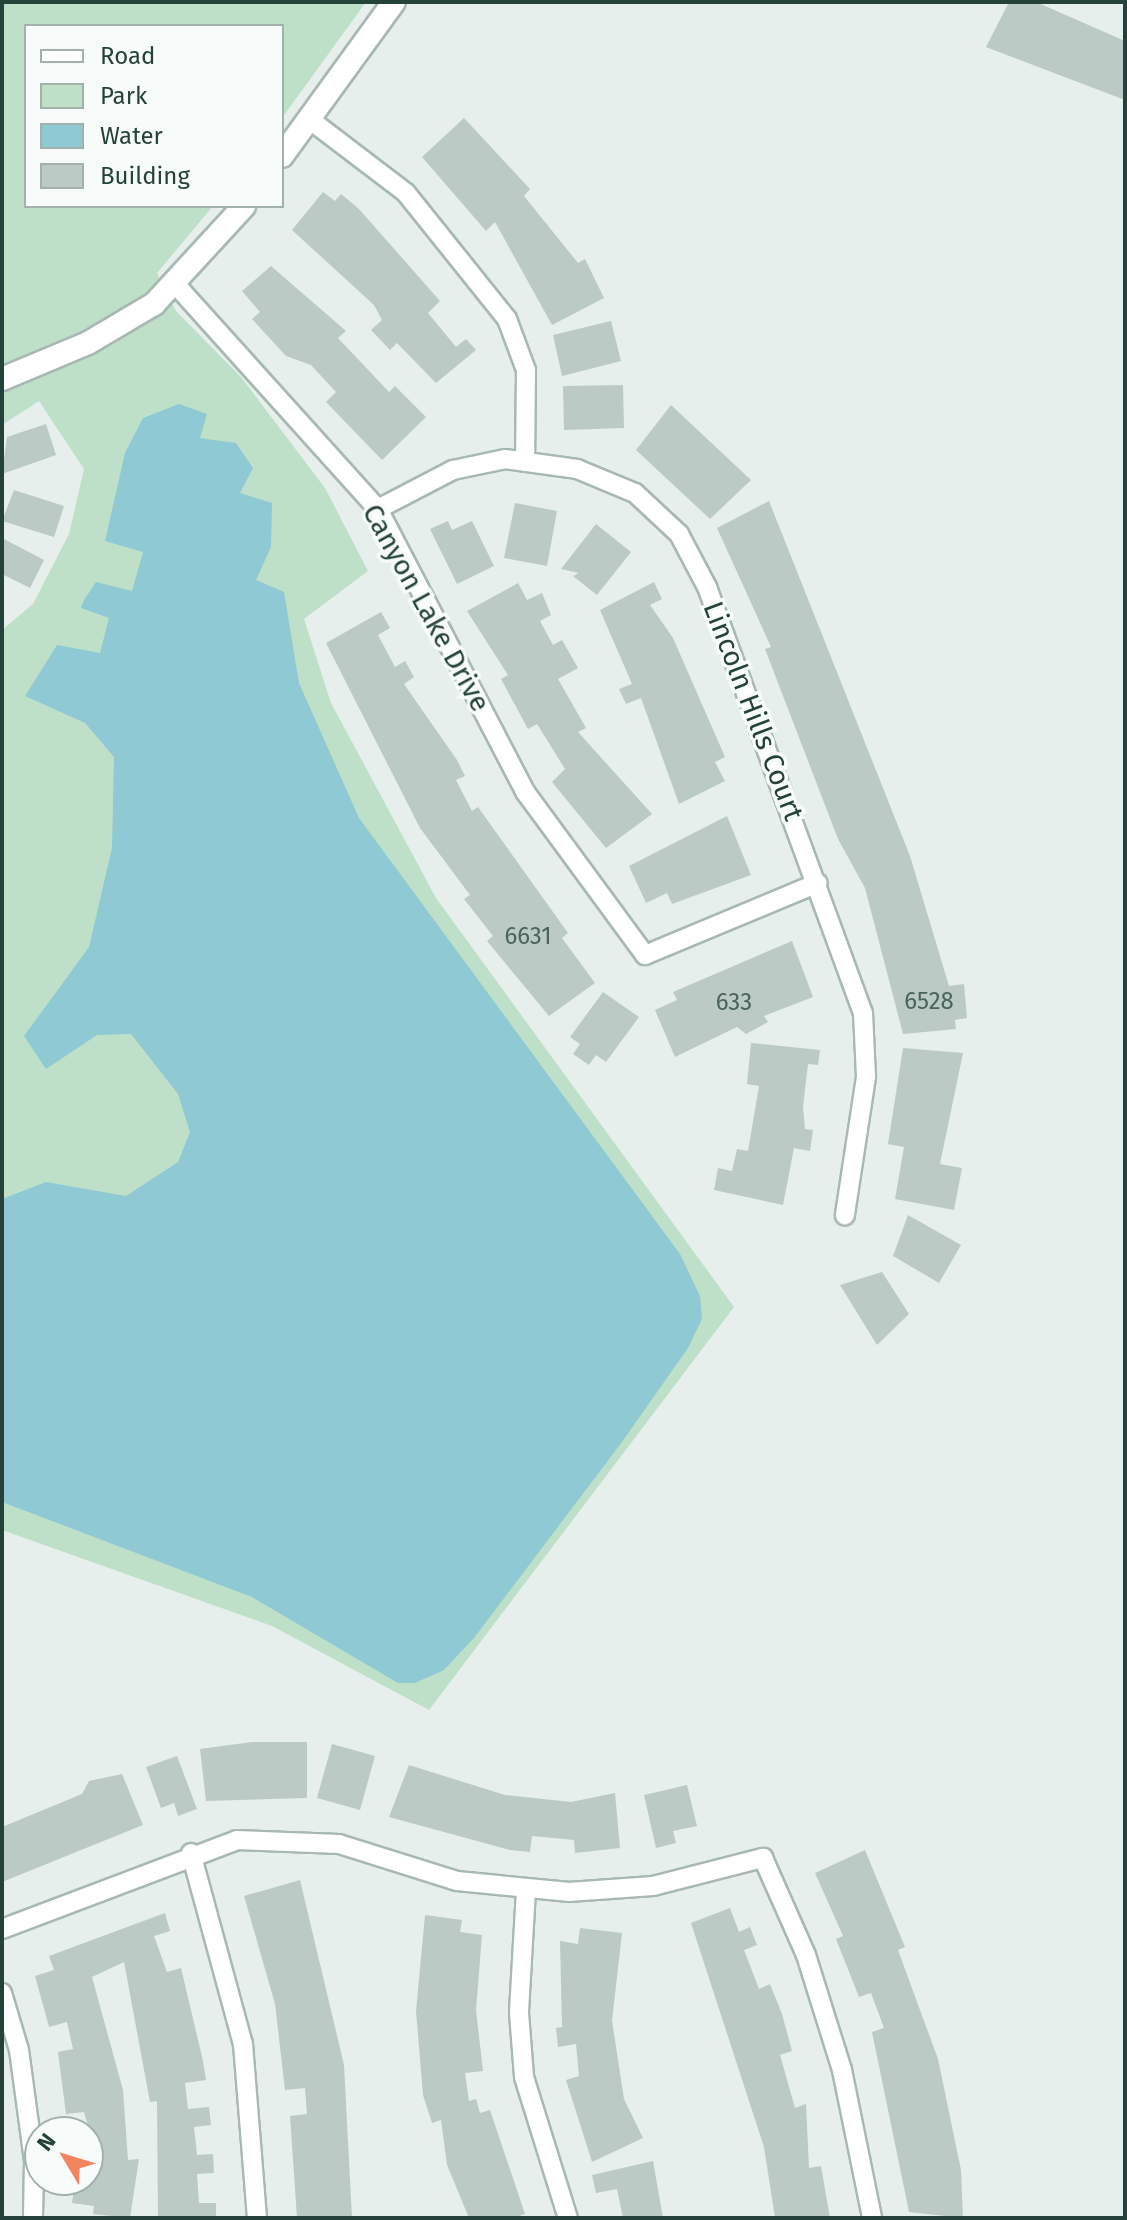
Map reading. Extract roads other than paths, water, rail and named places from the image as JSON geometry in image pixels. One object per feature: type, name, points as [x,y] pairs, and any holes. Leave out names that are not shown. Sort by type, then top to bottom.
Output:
[{"type":"street","points":[[284,153],[394,2]]},
{"type":"street","points":[[309,119],[406,193],[507,319],[526,370],[525,462]]},
{"type":"street","points":[[2,379],[88,343],[176,285],[242,208]]},
{"type":"street","name":"Canyon Lake Drive","points":[[176,285],[378,509],[526,793],[645,955],[818,883]]},
{"type":"street","name":"Lincoln Hills Court","points":[[378,509],[453,470],[525,462],[577,469],[635,493],[679,534],[707,587],[818,883],[863,1013],[866,1077],[845,1215]]},
{"type":"street","points":[[2,1929],[191,1853],[237,1840],[303,1838],[457,1881],[526,1890],[653,1886],[763,1858],[806,1955],[842,2070],[872,2218]]},
{"type":"street","points":[[191,1853],[243,2044],[257,2218]]},
{"type":"street","points":[[526,1890],[519,2013],[524,2077],[568,2218]]},
{"type":"street","points":[[2,1993],[19,2050],[34,2161],[33,2218]]},
{"type":"water","points":[[179,404],[207,414],[200,438],[236,443],[253,468],[240,493],[272,503],[271,547],[256,580],[284,592],[299,683],[359,818],[680,1254],[700,1296],[702,1319],[688,1348],[622,1442],[474,1638],[444,1670],[415,1683],[398,1683],[252,1597],[2,1502],[2,1199],[46,1182],[126,1196],[178,1162],[190,1132],[178,1094],[131,1034],[97,1035],[46,1069],[24,1036],[89,947],[112,848],[114,757],[85,723],[25,696],[57,645],[100,653],[109,618],[81,608],[84,600],[96,582],[132,591],[143,552],[105,541],[125,453],[143,418]]}]
